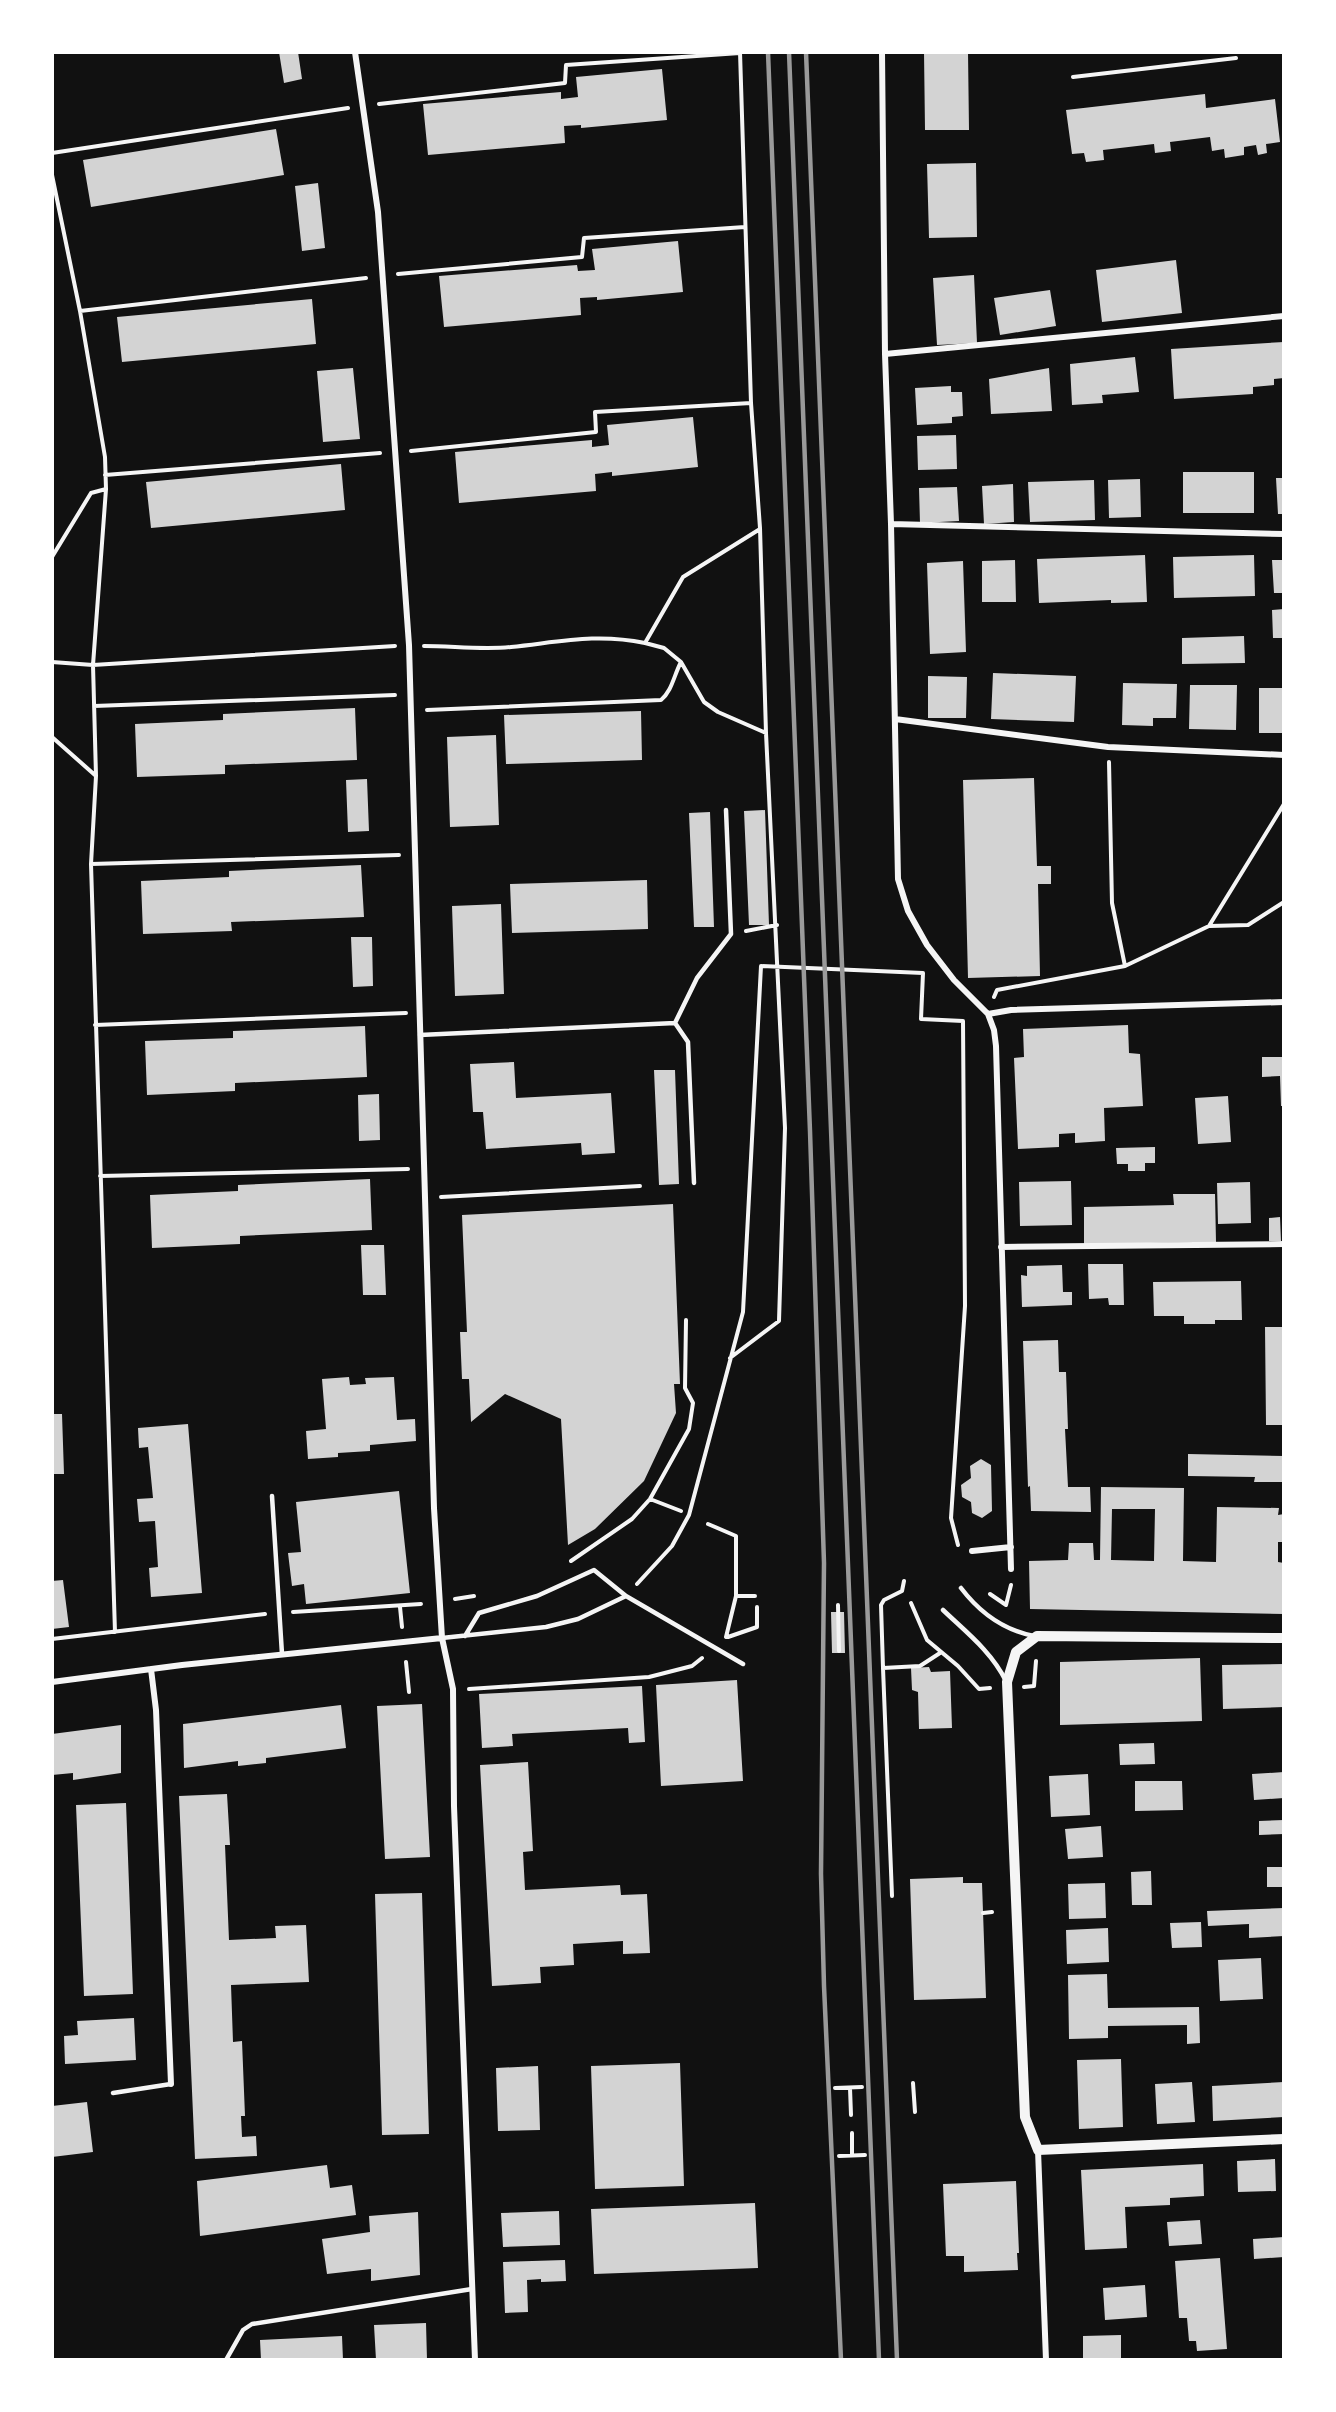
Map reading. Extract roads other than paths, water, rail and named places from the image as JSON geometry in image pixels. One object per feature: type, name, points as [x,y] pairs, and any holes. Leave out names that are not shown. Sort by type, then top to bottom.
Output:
[{"type":"street","points":[[355,52],[378,212],[409,645],[434,1508],[442,1638],[453,1689],[454,1806],[475,2360]]},
{"type":"street","points":[[882,52],[885,354],[898,879],[908,911],[927,945],[954,980],[988,1014],[994,1030],[1011,1569]]},
{"type":"street","points":[[885,354],[1284,316]]},
{"type":"street","points":[[891,524],[1284,534]]},
{"type":"street","points":[[895,719],[1108,747],[1284,755]]},
{"type":"street","points":[[988,1014],[1011,1010],[1284,1002]]},
{"type":"street","points":[[1001,1248],[1284,1244]]},
{"type":"street","points":[[972,1551],[1011,1547]]},
{"type":"street","points":[[1046,2360],[1038,2150],[1025,2117],[1007,1682],[1016,1652],[1037,1636],[1284,1638]]},
{"type":"street","points":[[52,1682],[282,1654],[442,1638]]},
{"type":"street","points":[[151,1669],[156,1722],[171,2084]]},
{"type":"street","points":[[1038,2150],[1284,2139]]},
{"type":"lane","points":[[675,1023],[697,978],[731,934],[726,810]]},
{"type":"lane","points":[[420,1035],[675,1023]]},
{"type":"lane","points":[[675,1023],[688,1042],[694,1183]]},
{"type":"lane","points":[[272,1496],[282,1654]]},
{"type":"lane","points":[[465,1636],[478,1613],[537,1596],[594,1570],[626,1596],[743,1664]]},
{"type":"lane","points":[[961,1588],[974,1605],[990,1617],[1011,1629],[1037,1636]]},
{"type":"lane","points":[[442,1638],[546,1627],[578,1619],[626,1596]]},
{"type":"lane","points":[[943,1610],[997,1663],[1007,1682]]},
{"type":"lane","points":[[113,2093],[171,2084]]},
{"type":"lane","points":[[226,2360],[243,2330],[252,2324],[472,2289]]},
{"type":"railway","points":[[768,52],[810,1131],[824,1563],[821,1874],[841,2360]]},
{"type":"railway","points":[[789,52],[879,2360]]},
{"type":"railway","points":[[806,52],[897,2360]]}]
